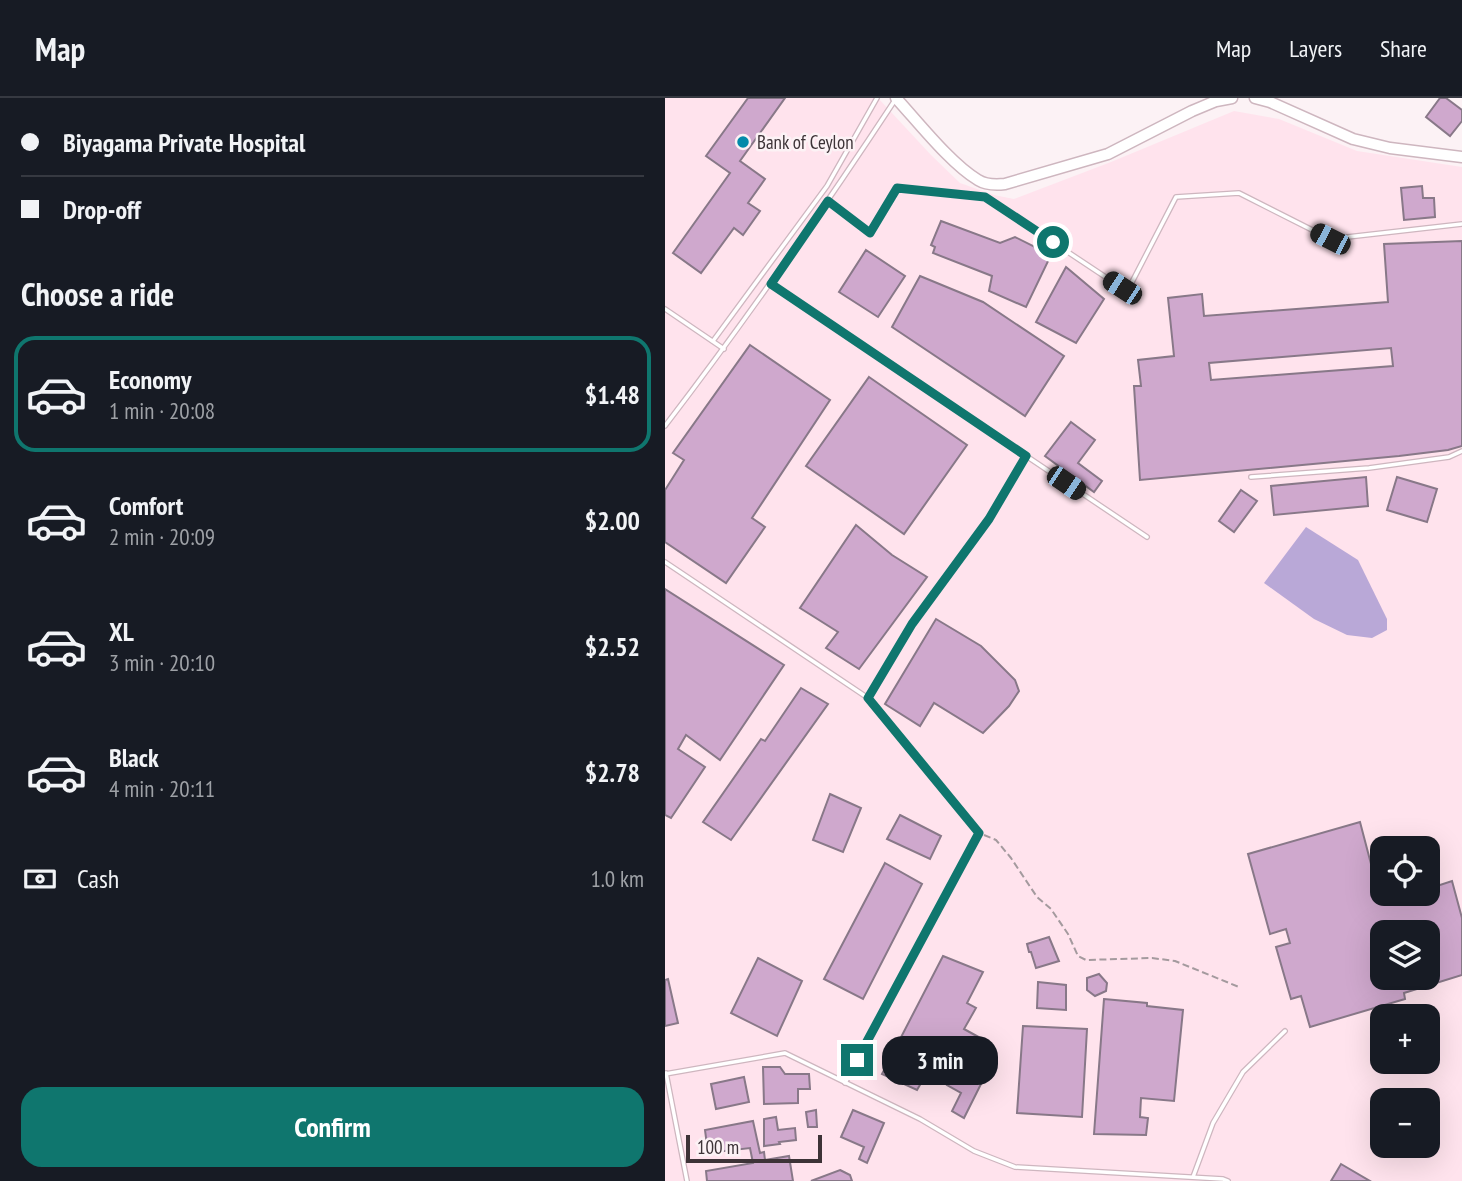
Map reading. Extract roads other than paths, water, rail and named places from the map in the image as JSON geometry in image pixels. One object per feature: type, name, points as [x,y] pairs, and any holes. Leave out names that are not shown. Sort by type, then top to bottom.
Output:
[{"type":"main road","points":[[896,98],[956,162],[979,181],[993,185],[1005,184],[1108,154],[1192,111],[1231,98]]},
{"type":"main road","points":[[1255,98],[1353,139],[1390,148],[1462,157]]},
{"type":"lane","points":[[713,341],[827,186],[877,98]]},
{"type":"lane","points":[[665,426],[771,284],[896,98]]},
{"type":"lane","points":[[828,201],[870,233],[897,188],[985,197],[1122,288],[1131,284],[1176,197],[1239,193],[1330,239],[1462,224]]},
{"type":"lane","points":[[771,284],[1147,537]]},
{"type":"lane","points":[[665,309],[724,349]]},
{"type":"lane","points":[[1251,477],[1369,468],[1449,457],[1462,451]]},
{"type":"lane","points":[[868,698],[912,624],[989,519],[1026,456]]},
{"type":"lane","points":[[665,562],[868,698],[979,833],[845,1083]]},
{"type":"lane","points":[[1193,1177],[1213,1124],[1243,1072],[1285,1031]]},
{"type":"lane","points":[[687,1181],[665,1074],[785,1053],[920,1119],[974,1151],[1016,1167],[1228,1181]]},
{"type":"place","name":"Bank of Ceylon","points":[[743,142]]}]
